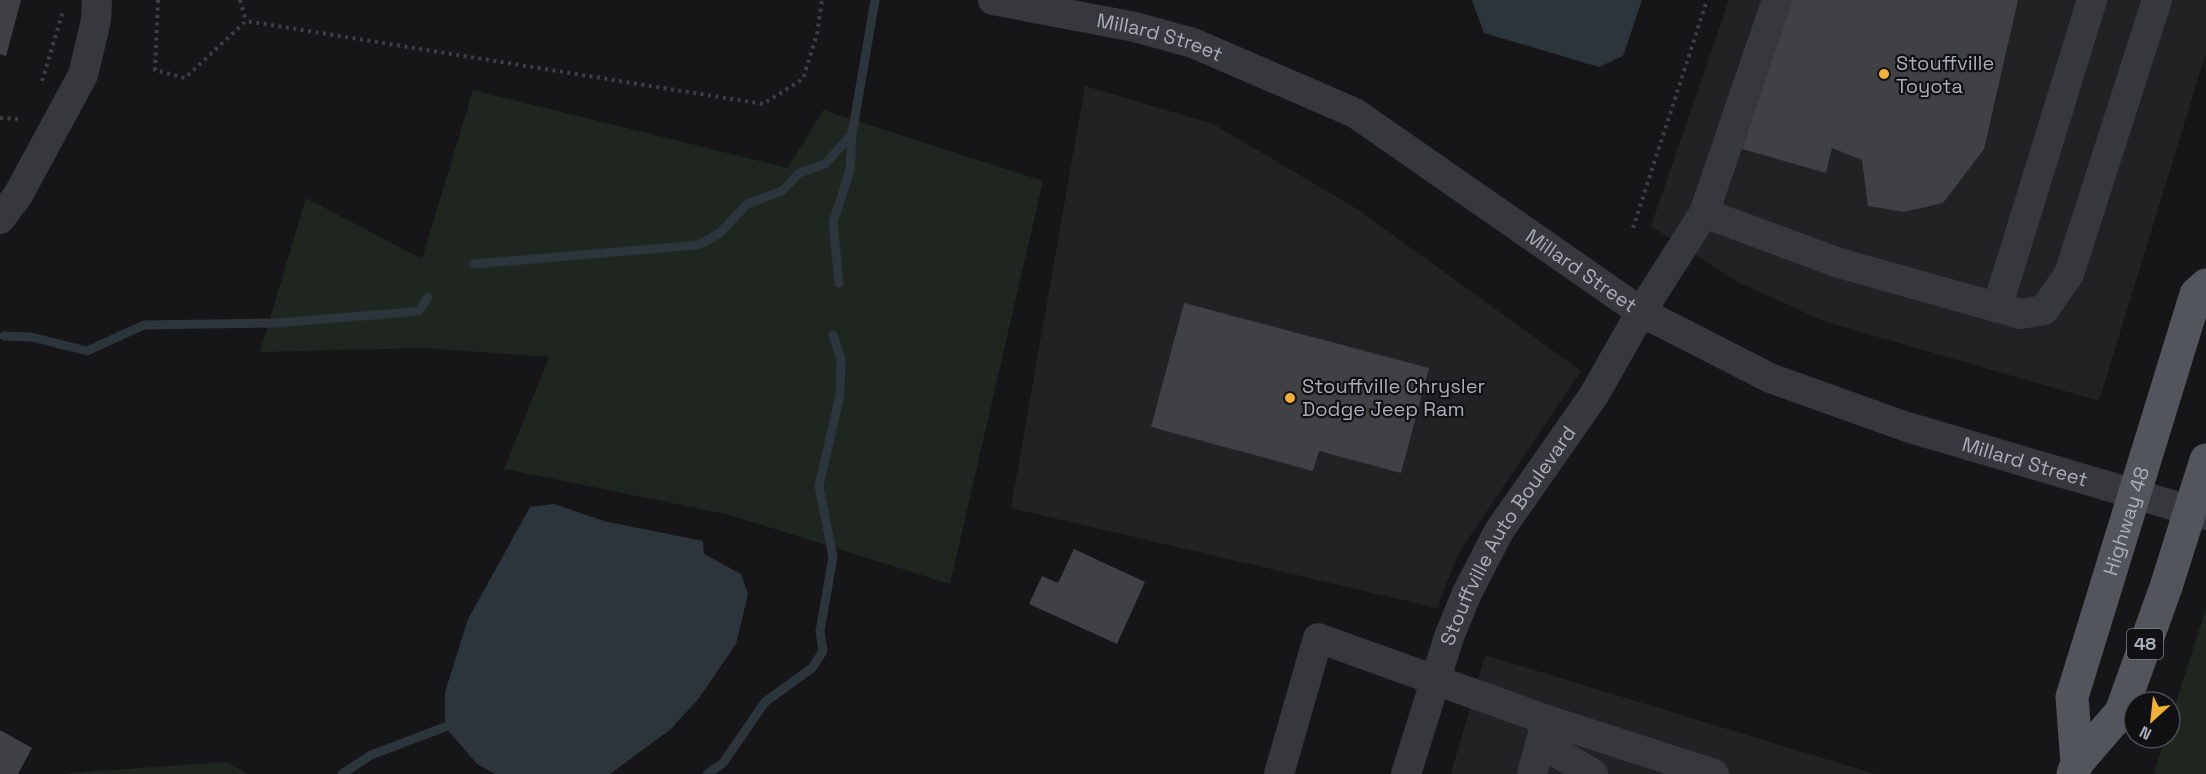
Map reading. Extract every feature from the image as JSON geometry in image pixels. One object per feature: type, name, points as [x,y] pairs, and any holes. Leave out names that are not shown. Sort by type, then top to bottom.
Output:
[{"type":"main road","name":"Highway 48","points":[[2075,768],[2072,697],[2196,294],[2206,285]]},
{"type":"main road","name":"Highway 48","points":[[2075,768],[2121,712],[2166,587],[2197,513],[2206,460]]},
{"type":"street","name":"Millard Street","points":[[993,0],[1135,27],[1193,43],[1355,113],[1641,312],[1770,378],[1907,427],[2197,513]]},
{"type":"street","name":"Stouffville Auto Boulevard","points":[[1406,774],[1435,682],[1467,593],[1499,531],[1594,395],[1641,312],[1704,213],[1777,0]]},
{"type":"street","points":[[1997,308],[2092,0]]},
{"type":"street","points":[[1704,213],[1839,263],[2021,314],[2044,310],[2069,274],[2157,0]]},
{"type":"street","points":[[0,219],[18,195],[83,75],[100,7]]},
{"type":"street","points":[[1279,774],[1318,638],[1435,682],[1544,732],[1714,774]]},
{"type":"street","points":[[1532,774],[1544,732]]},
{"type":"street","points":[[1544,732],[1593,774]]},
{"type":"path","points":[[40,86],[66,0]]},
{"type":"path","points":[[158,0],[155,70],[185,78],[246,21]]},
{"type":"path","points":[[240,0],[246,21]]},
{"type":"path","points":[[246,21],[763,104],[803,79],[817,34],[822,0]]},
{"type":"path","points":[[1633,228],[1707,0]]},
{"type":"path","points":[[0,118],[30,119]]},
{"type":"shaded area","points":[[1472,0],[1642,0],[1623,56],[1599,67],[1484,33]]},
{"type":"shaded area","points":[[1729,0],[2206,0],[2206,53],[2099,401],[1823,321],[1736,281],[1651,226]]},
{"type":"shaded area","points":[[1085,86],[1213,124],[1357,209],[1581,371],[1458,554],[1437,608],[1011,508]]},
{"type":"shaded area","points":[[473,90],[788,168],[823,110],[1043,181],[950,584],[730,515],[504,469],[549,357],[423,348],[260,352],[306,198],[422,259]]},
{"type":"shaded area","points":[[554,504],[604,521],[703,541],[704,554],[741,574],[748,594],[736,644],[699,698],[671,729],[610,774],[495,774],[477,764],[445,727],[445,692],[468,619],[530,507]]},
{"type":"shaded area","points":[[2206,608],[2206,774],[2154,774],[2161,750],[2182,750],[2182,690],[2180,690]]},
{"type":"shaded area","points":[[1485,655],[1875,774],[1451,774]]},
{"type":"shaded area","points":[[226,762],[249,774],[67,774],[69,773]]},
{"type":"building","points":[[0,0],[21,0],[6,56],[0,54]]},
{"type":"building","name":"Stouffville Toyota","points":[[1792,0],[2018,0],[1984,149],[1943,203],[1904,212],[1868,206],[1862,160],[1832,148],[1826,173],[1742,149]]},
{"type":"building","name":"Stouffville Chrysler Dodge Jeep Ram","points":[[1184,303],[1429,368],[1401,473],[1319,451],[1313,471],[1151,427]]},
{"type":"building","points":[[1074,549],[1145,582],[1117,644],[1029,604],[1042,576],[1058,583]]},
{"type":"building","points":[[0,730],[32,748],[18,774],[0,774]]},
{"type":"waterway","points":[[839,283],[833,222],[850,170],[852,134],[875,0]]},
{"type":"waterway","points":[[474,264],[698,245],[720,233],[747,204],[782,191],[799,173],[825,164],[852,134]]},
{"type":"waterway","points":[[4,336],[31,337],[87,351],[144,325],[276,323],[399,313],[419,311],[428,297]]},
{"type":"waterway","points":[[707,774],[723,763],[765,702],[812,668],[823,651],[820,631],[833,557],[819,486],[840,395],[841,359],[833,335]]},
{"type":"waterway","points":[[342,774],[371,755],[445,727]]},
{"type":"place","name":"Stouffville Toyota","points":[[1884,74]]},
{"type":"place","name":"Stouffville Chrysler Dodge Jeep Ram","points":[[1290,398]]}]
